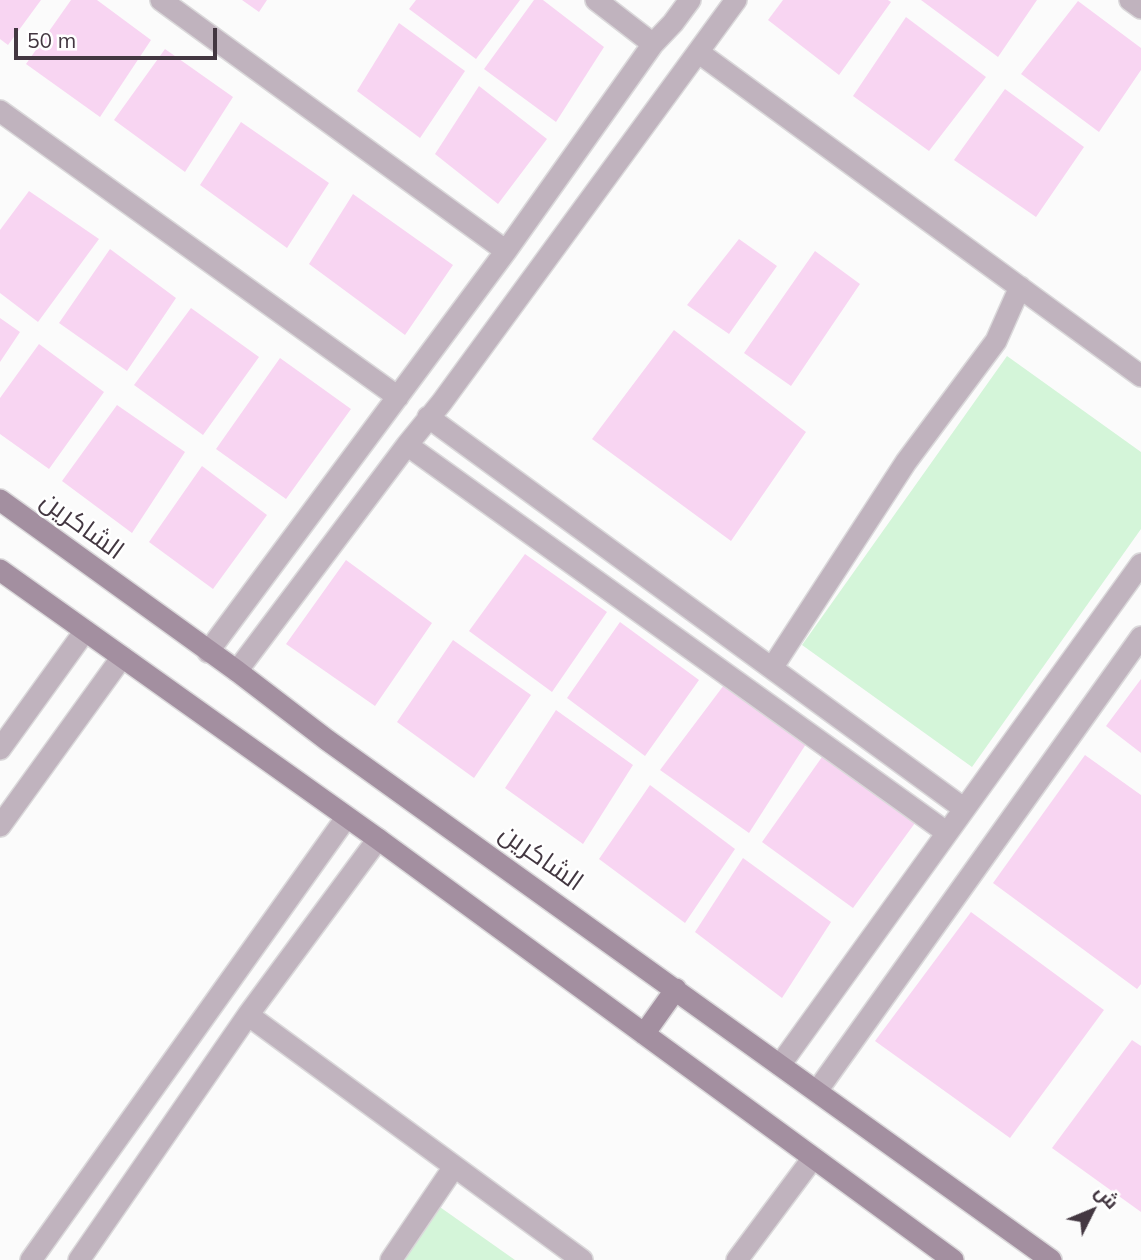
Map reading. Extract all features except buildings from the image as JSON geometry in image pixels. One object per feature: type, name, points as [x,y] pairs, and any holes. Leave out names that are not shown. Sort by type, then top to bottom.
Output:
[{"type":"street","points":[[161,0],[506,251]]},
{"type":"street","points":[[596,0],[653,44]]},
{"type":"street","points":[[208,652],[506,251],[653,44],[690,0]]},
{"type":"street","points":[[237,671],[442,402],[736,0]]},
{"type":"street","points":[[1130,0],[1141,8]]},
{"type":"street","points":[[698,52],[1141,376]]},
{"type":"street","points":[[0,111],[398,397]]},
{"type":"street","points":[[772,668],[906,462],[996,341],[1020,287]]},
{"type":"street","points":[[428,417],[963,808]]},
{"type":"street","points":[[407,445],[946,832]]},
{"type":"street","name":"الشاكرين","points":[[0,500],[237,671],[327,740],[1051,1260]]},
{"type":"street","points":[[780,1065],[1141,564]]},
{"type":"street","points":[[0,569],[378,839],[953,1260]]},
{"type":"street","points":[[0,749],[85,631]]},
{"type":"street","points":[[817,1091],[1141,637]]},
{"type":"street","points":[[0,826],[122,657]]},
{"type":"street","points":[[31,1260],[346,818]]},
{"type":"street","points":[[79,1260],[248,1015],[378,839]]},
{"type":"street","points":[[644,1034],[676,989]]},
{"type":"street","points":[[248,1015],[582,1260]]},
{"type":"street","points":[[737,1260],[813,1158]]},
{"type":"street","points":[[391,1260],[454,1167]]},
{"type":"green space","points":[[1007,356],[1141,452],[1141,529],[972,767],[802,645]]},
{"type":"green space","points":[[437,1205],[515,1260],[400,1260]]}]
